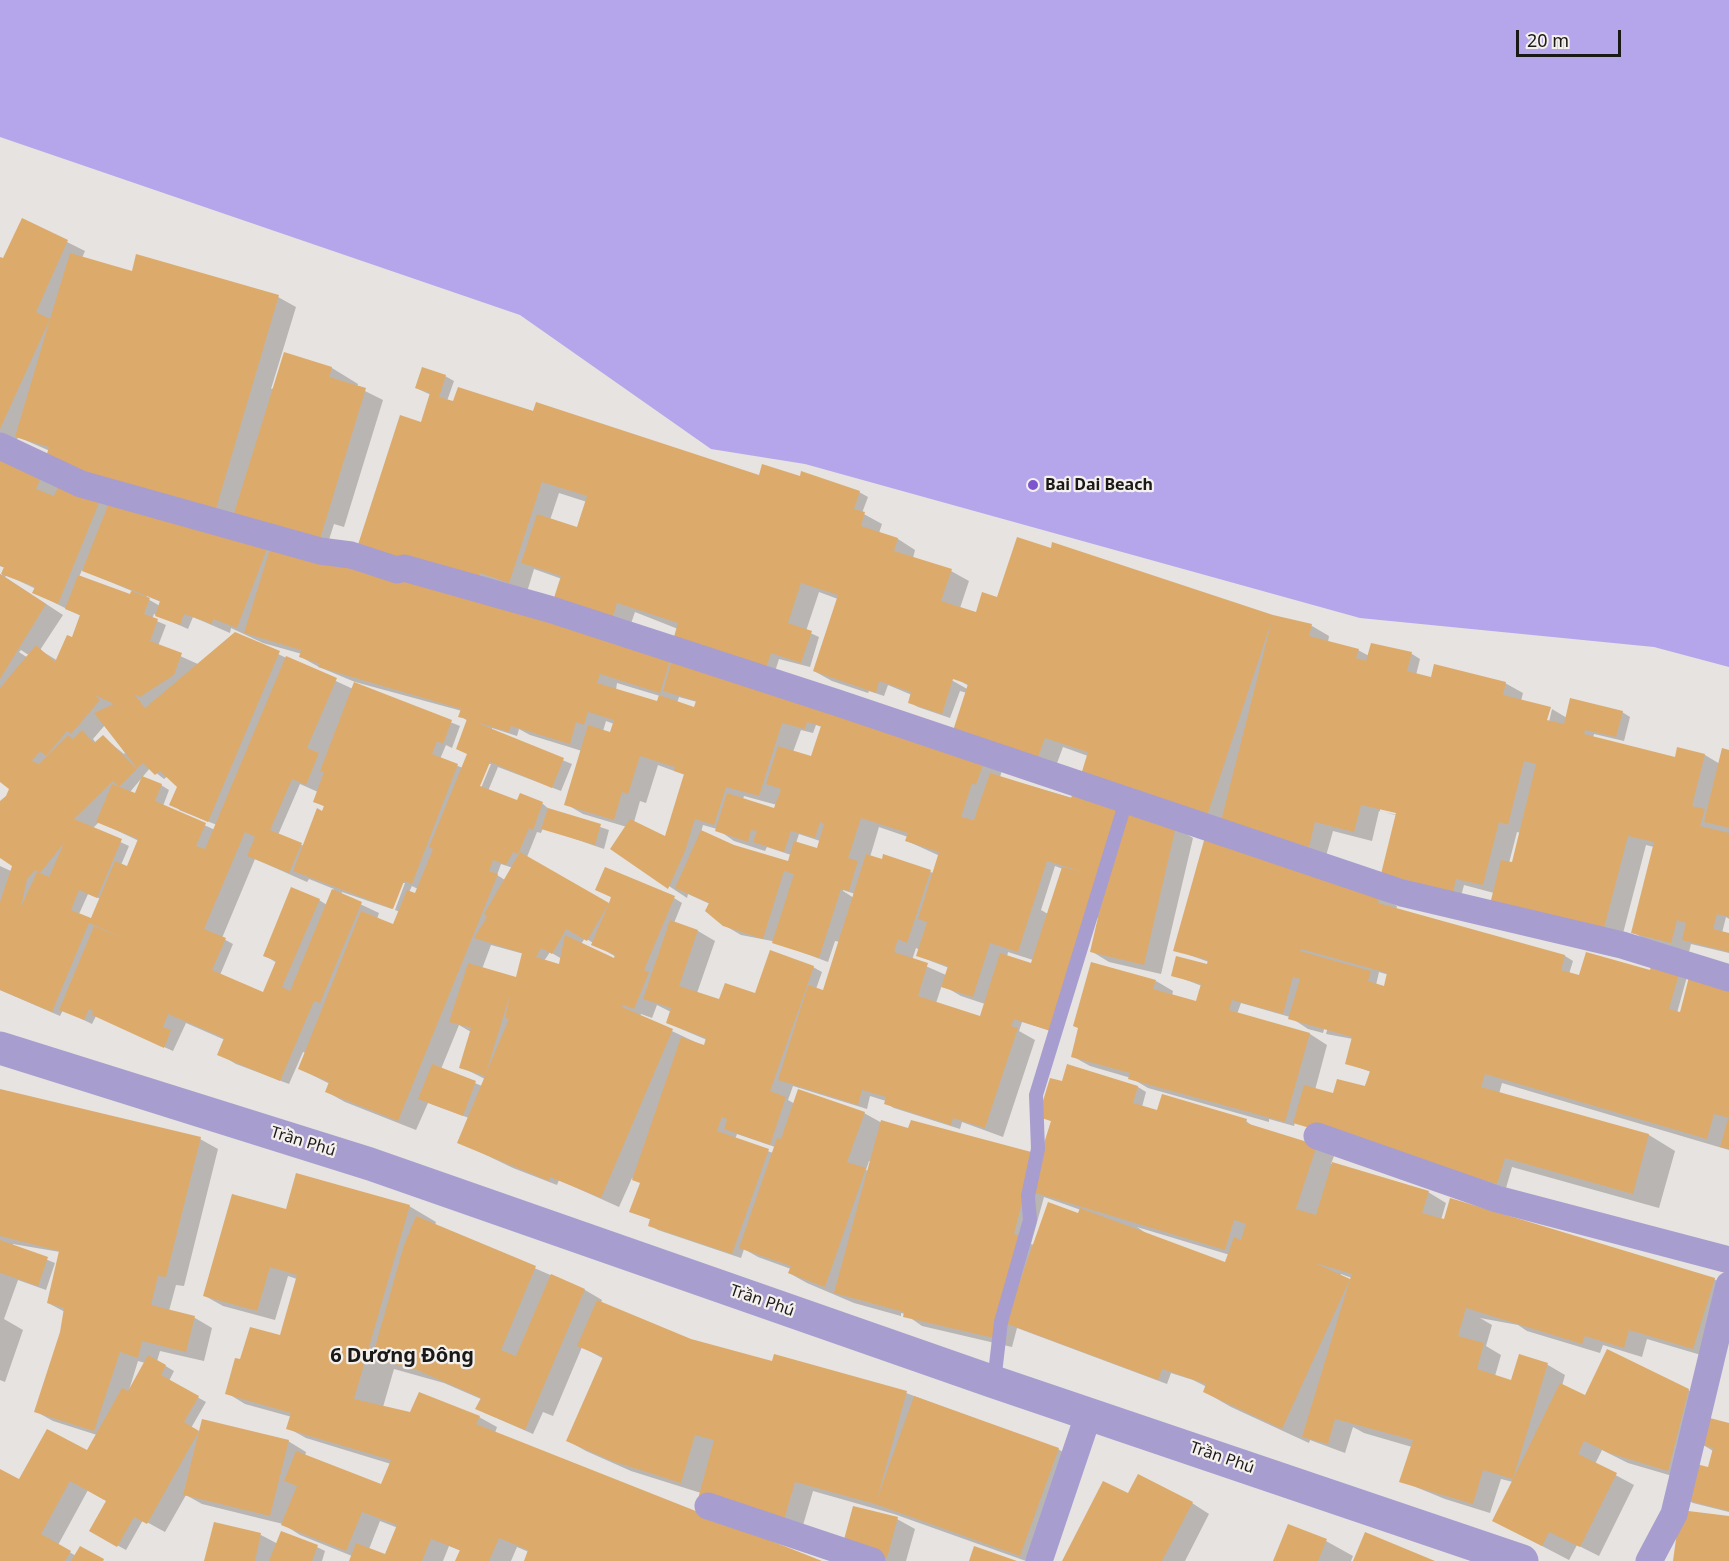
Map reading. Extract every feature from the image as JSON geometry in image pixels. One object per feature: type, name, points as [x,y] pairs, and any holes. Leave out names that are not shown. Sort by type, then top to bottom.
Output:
[{"type":"street","points":[[0,447],[81,484],[320,551],[351,555],[397,570],[404,568],[549,609],[1402,893],[1622,945],[1729,978]]},
{"type":"street","name":"Trần Phú","points":[[0,1048],[370,1164],[994,1382],[1522,1561]]},
{"type":"street","points":[[1317,1136],[1497,1199],[1729,1260]]},
{"type":"street","points":[[1648,1561],[1674,1514],[1729,1285]]},
{"type":"street","points":[[1039,1561],[1089,1413]]},
{"type":"street","points":[[708,1506],[872,1561]]},
{"type":"lane","points":[[994,1382],[1001,1322],[1030,1221],[1028,1196],[1038,1149],[1036,1095],[1126,801]]},
{"type":"shaded area","points":[[0,0],[1729,0],[1729,667],[1654,647],[1360,618],[805,464],[711,449],[520,315],[0,137]]},
{"type":"building","points":[[22,218],[68,240],[36,312],[50,319],[0,429],[0,257],[3,258]]},
{"type":"building","points":[[70,253],[132,271],[136,254],[279,295],[213,519],[44,464],[49,447],[15,437]]},
{"type":"building","points":[[284,352],[332,367],[329,377],[366,388],[317,549],[231,523]]},
{"type":"building","points":[[422,367],[446,375],[439,397],[453,401],[458,387],[533,411],[536,402],[759,475],[762,464],[800,476],[801,471],[860,491],[854,509],[865,512],[861,526],[898,538],[894,551],[952,569],[941,601],[976,612],[982,592],[997,597],[1017,537],[1051,548],[1052,542],[1273,615],[1312,624],[1309,636],[1359,649],[1356,658],[1366,661],[1371,643],[1412,652],[1407,671],[1431,677],[1434,664],[1506,682],[1503,695],[1551,707],[1547,720],[1564,724],[1570,698],[1623,711],[1616,737],[1585,730],[1584,734],[1675,757],[1677,747],[1705,754],[1692,806],[1705,809],[1700,826],[1729,833],[1729,917],[1717,914],[1713,929],[1729,933],[1729,952],[1682,940],[1686,923],[1677,920],[1671,943],[1631,933],[1654,842],[1628,836],[1603,932],[1490,904],[1501,860],[1512,862],[1536,764],[1524,761],[1508,825],[1499,822],[1483,885],[1456,879],[1452,896],[1413,887],[1415,882],[1381,874],[1396,813],[1361,805],[1354,832],[1315,822],[1309,847],[1220,825],[1272,620],[1207,816],[1080,778],[1088,752],[1045,738],[1035,765],[951,737],[968,684],[953,679],[942,714],[908,703],[911,692],[879,681],[876,693],[813,671],[838,595],[801,583],[788,623],[812,631],[801,663],[771,653],[763,677],[671,647],[678,623],[617,603],[611,623],[552,604],[561,576],[521,563],[537,514],[577,527],[587,496],[542,482],[509,583],[480,573],[475,588],[355,554],[400,415],[421,422],[430,393],[415,388]]},
{"type":"building","points":[[0,449],[45,468],[36,489],[54,496],[61,480],[103,493],[58,604],[32,593],[35,587],[1,574],[4,567],[0,566]]},
{"type":"building","points":[[112,495],[268,546],[237,628],[213,619],[212,624],[184,614],[180,625],[155,616],[160,601],[82,571]]},
{"type":"building","points":[[272,542],[671,657],[660,693],[600,674],[597,683],[657,701],[659,695],[694,707],[696,701],[663,691],[673,656],[986,756],[976,785],[972,783],[961,817],[974,820],[990,773],[1071,798],[1075,789],[1123,804],[1051,1031],[1014,1019],[1011,1026],[1018,1028],[985,1128],[953,1118],[951,1125],[884,1104],[886,1097],[862,1090],[858,1105],[778,1080],[808,985],[823,990],[866,854],[882,859],[883,854],[931,870],[907,943],[898,939],[894,952],[928,963],[918,996],[980,1016],[1000,953],[1031,963],[1062,867],[1080,871],[1047,861],[1018,952],[990,943],[973,997],[941,987],[948,966],[916,956],[927,922],[918,919],[939,852],[905,841],[908,833],[861,818],[848,858],[858,861],[849,891],[841,889],[819,958],[772,943],[794,874],[784,871],[763,939],[723,926],[705,911],[709,903],[675,888],[701,830],[734,845],[788,861],[794,841],[817,848],[824,824],[820,822],[815,838],[791,831],[784,852],[753,842],[757,831],[751,830],[748,842],[715,831],[727,793],[774,808],[781,789],[766,784],[778,746],[811,756],[821,726],[807,722],[805,729],[782,723],[759,796],[726,787],[714,825],[695,819],[685,851],[668,889],[610,849],[630,819],[665,836],[684,774],[674,771],[675,767],[640,756],[628,794],[622,792],[614,820],[564,805],[588,725],[610,732],[614,720],[588,712],[584,725],[576,722],[570,744],[511,726],[509,732],[475,722],[564,758],[552,788],[490,762],[480,786],[517,800],[520,793],[543,802],[533,830],[529,828],[518,854],[513,852],[506,865],[493,860],[489,871],[498,874],[398,1121],[325,1092],[329,1082],[298,1069],[361,911],[393,924],[407,890],[415,893],[433,849],[429,847],[467,754],[456,749],[467,719],[458,717],[461,709],[318,667],[320,664],[299,657],[301,650],[244,633]]},
{"type":"building","points":[[0,574],[46,604],[0,679]]},
{"type":"building","points":[[78,575],[130,594],[131,591],[150,598],[144,614],[158,619],[150,641],[182,653],[174,675],[140,697],[134,694],[145,708],[235,632],[280,651],[208,822],[169,805],[177,787],[160,771],[155,775],[143,763],[137,768],[94,713],[114,704],[95,695],[100,700],[71,734],[67,731],[46,756],[40,751],[32,761],[39,764],[68,735],[73,739],[82,730],[94,743],[103,735],[137,769],[119,787],[135,793],[142,776],[162,784],[155,801],[206,823],[196,846],[205,849],[286,656],[337,678],[307,748],[319,753],[306,785],[292,779],[270,830],[302,843],[289,873],[247,856],[255,837],[245,832],[204,929],[226,938],[212,970],[263,992],[276,961],[263,956],[291,887],[320,899],[282,987],[290,991],[332,889],[362,902],[320,1003],[314,1001],[280,1081],[217,1055],[224,1038],[168,1014],[163,1027],[171,1030],[164,1048],[92,1015],[93,1011],[89,1009],[84,1020],[59,1010],[94,926],[124,938],[89,923],[52,1012],[0,990],[0,902],[12,866],[0,858],[0,801],[9,789],[0,782],[0,688],[36,645],[55,662],[67,635],[72,637],[80,615],[65,609]],"holes":[[[113,781],[119,787],[112,784],[96,822],[138,839],[127,866],[115,861],[91,918],[71,910],[79,890],[97,898],[122,839],[74,819]],[[64,843],[49,877],[40,873]],[[35,870],[40,873],[37,872],[21,907],[27,879]]]},
{"type":"building","points":[[354,682],[452,720],[443,744],[437,741],[432,754],[458,764],[412,884],[404,881],[393,909],[293,871],[317,808],[322,811],[324,806],[313,802],[324,772],[320,771]]},
{"type":"building","points":[[1722,748],[1729,750],[1729,828],[1704,822]]},
{"type":"building","points":[[548,808],[601,824],[595,845],[541,829]]},
{"type":"building","points":[[1122,813],[1176,826],[1144,965],[1090,952]]},
{"type":"building","points":[[1205,837],[1380,894],[1378,903],[1565,955],[1561,970],[1579,975],[1586,952],[1650,970],[1653,959],[1681,967],[1669,1009],[1680,1012],[1690,973],[1729,984],[1729,1118],[1714,1114],[1707,1139],[1485,1074],[1481,1087],[1649,1134],[1633,1194],[1505,1158],[1497,1184],[1293,1123],[1304,1085],[1333,1093],[1337,1079],[1365,1086],[1370,1071],[1345,1064],[1352,1037],[1288,1019],[1300,979],[1293,977],[1283,1014],[1232,1000],[1229,1010],[1310,1033],[1285,1122],[1128,1079],[1130,1073],[1071,1057],[1078,1028],[1073,1026],[1091,962],[1156,980],[1153,989],[1196,1001],[1201,984],[1171,976],[1176,956],[1207,964],[1208,960],[1173,951]],"holes":[[[1301,949],[1387,973],[1384,986],[1368,981],[1371,971],[1300,951]]]},
{"type":"building","points":[[520,852],[609,903],[611,897],[595,890],[605,867],[675,896],[644,970],[649,972],[634,1009],[623,1005],[622,1007],[673,1029],[601,1198],[550,1177],[549,1181],[457,1143],[485,1076],[459,1068],[471,1028],[449,1022],[468,963],[516,977],[522,953],[474,938],[487,917],[484,914]],"holes":[[[609,903],[591,945],[615,955],[614,958],[565,935],[559,964],[536,957],[541,948],[552,954],[566,929],[587,941]],[[510,995],[505,1018],[509,1019],[486,1073]]]},
{"type":"building","points":[[670,920],[698,930],[679,986],[719,999],[725,983],[755,993],[770,950],[814,966],[770,1091],[786,1097],[770,1145],[724,1129],[727,1119],[722,1117],[717,1131],[769,1149],[732,1254],[648,1226],[650,1219],[629,1212],[640,1183],[632,1180],[681,1037],[704,1045],[706,1038],[666,1023],[671,1008],[643,999]]},
{"type":"building","points":[[432,1064],[476,1081],[463,1116],[418,1099]]},
{"type":"building","points":[[1067,1064],[1138,1086],[1133,1103],[1157,1110],[1162,1094],[1247,1119],[1246,1123],[1317,1145],[1296,1209],[1316,1215],[1332,1162],[1429,1191],[1422,1213],[1444,1219],[1450,1198],[1715,1278],[1693,1349],[1629,1330],[1624,1348],[1585,1336],[1582,1344],[1466,1308],[1458,1336],[1484,1343],[1477,1369],[1511,1380],[1519,1354],[1548,1363],[1513,1479],[1483,1470],[1473,1504],[1399,1482],[1413,1440],[1335,1419],[1328,1444],[1302,1437],[1350,1279],[1282,1429],[1203,1392],[1206,1384],[1162,1369],[1158,1380],[1005,1323],[1048,1202],[1078,1213],[1080,1208],[1225,1262],[1234,1237],[1241,1240],[1246,1224],[1234,1220],[1225,1250],[1029,1191],[1051,1121],[1038,1117],[1050,1078],[1062,1081]],"holes":[[[1315,1263],[1352,1274],[1350,1279]]]},
{"type":"building","points":[[0,1089],[201,1137],[166,1277],[158,1276],[151,1305],[195,1316],[186,1352],[142,1341],[138,1358],[120,1352],[94,1431],[34,1412],[60,1332],[64,1308],[47,1303],[59,1251],[0,1236]]},
{"type":"building","points":[[798,1089],[865,1112],[847,1162],[866,1168],[825,1287],[788,1273],[791,1266],[739,1248],[777,1138],[781,1139]]},
{"type":"building","points":[[1729,1119],[1729,1149],[1720,1147]]},
{"type":"building","points":[[881,1120],[908,1128],[911,1120],[1035,1153],[1014,1234],[1022,1236],[994,1338],[903,1317],[904,1312],[834,1293]]},
{"type":"building","points":[[296,1173],[410,1205],[354,1399],[410,1412],[419,1392],[480,1416],[476,1424],[822,1561],[524,1561],[528,1550],[499,1538],[489,1561],[455,1561],[460,1550],[431,1539],[422,1561],[349,1561],[356,1543],[385,1554],[397,1525],[362,1512],[346,1551],[281,1525],[297,1486],[284,1481],[296,1451],[381,1484],[391,1460],[286,1429],[291,1413],[225,1394],[235,1358],[240,1359],[250,1327],[280,1335],[297,1275],[270,1267],[257,1311],[203,1296],[232,1194],[286,1209]]},
{"type":"building","points":[[416,1216],[536,1266],[501,1350],[516,1356],[551,1274],[585,1289],[525,1430],[475,1409],[481,1398],[417,1370],[372,1358],[404,1245]]},
{"type":"building","points":[[0,1240],[48,1257],[38,1286],[0,1273]]},
{"type":"building","points":[[597,1300],[691,1339],[772,1361],[774,1354],[907,1391],[877,1499],[914,1396],[1059,1448],[1020,1556],[875,1504],[795,1482],[783,1523],[698,1499],[714,1440],[695,1435],[681,1483],[612,1461],[566,1441],[603,1357],[577,1346]]},
{"type":"building","points":[[1607,1349],[1689,1389],[1668,1471],[1609,1453],[1584,1441],[1578,1454],[1617,1473],[1580,1547],[1549,1532],[1542,1546],[1492,1521],[1560,1383],[1585,1395]]},
{"type":"building","points":[[148,1355],[166,1365],[161,1375],[199,1396],[184,1422],[199,1431],[147,1524],[134,1517],[117,1547],[89,1531],[106,1501],[70,1481],[41,1534],[71,1551],[65,1561],[0,1561],[0,1469],[19,1479],[47,1429],[87,1450],[122,1388],[128,1391]]},
{"type":"building","points":[[1706,1417],[1729,1423],[1729,1511],[1682,1499],[1692,1463],[1708,1467],[1713,1448],[1699,1444]]},
{"type":"building","points":[[202,1419],[289,1440],[270,1516],[183,1495]]},
{"type":"building","points":[[1138,1474],[1193,1502],[1162,1561],[1062,1561],[1103,1481],[1128,1493]]},
{"type":"building","points":[[853,1506],[898,1517],[887,1558],[842,1547]]},
{"type":"building","points":[[1680,1510],[1729,1516],[1729,1561],[1673,1561]]},
{"type":"building","points":[[214,1522],[261,1533],[255,1561],[204,1561]]},
{"type":"building","points":[[1288,1524],[1327,1539],[1318,1561],[1273,1561]]},
{"type":"building","points":[[281,1531],[318,1545],[312,1561],[269,1561]]},
{"type":"building","points":[[1365,1532],[1435,1561],[1353,1561]]},
{"type":"building","points":[[80,1546],[104,1559],[103,1561],[71,1561]]},
{"type":"building","points":[[974,1546],[1017,1561],[969,1561]]},
{"type":"place","name":"Bai Dai Beach","points":[[1033,485]]},
{"type":"district","name":"6 Dương Đông","points":[[402,1356]]}]
